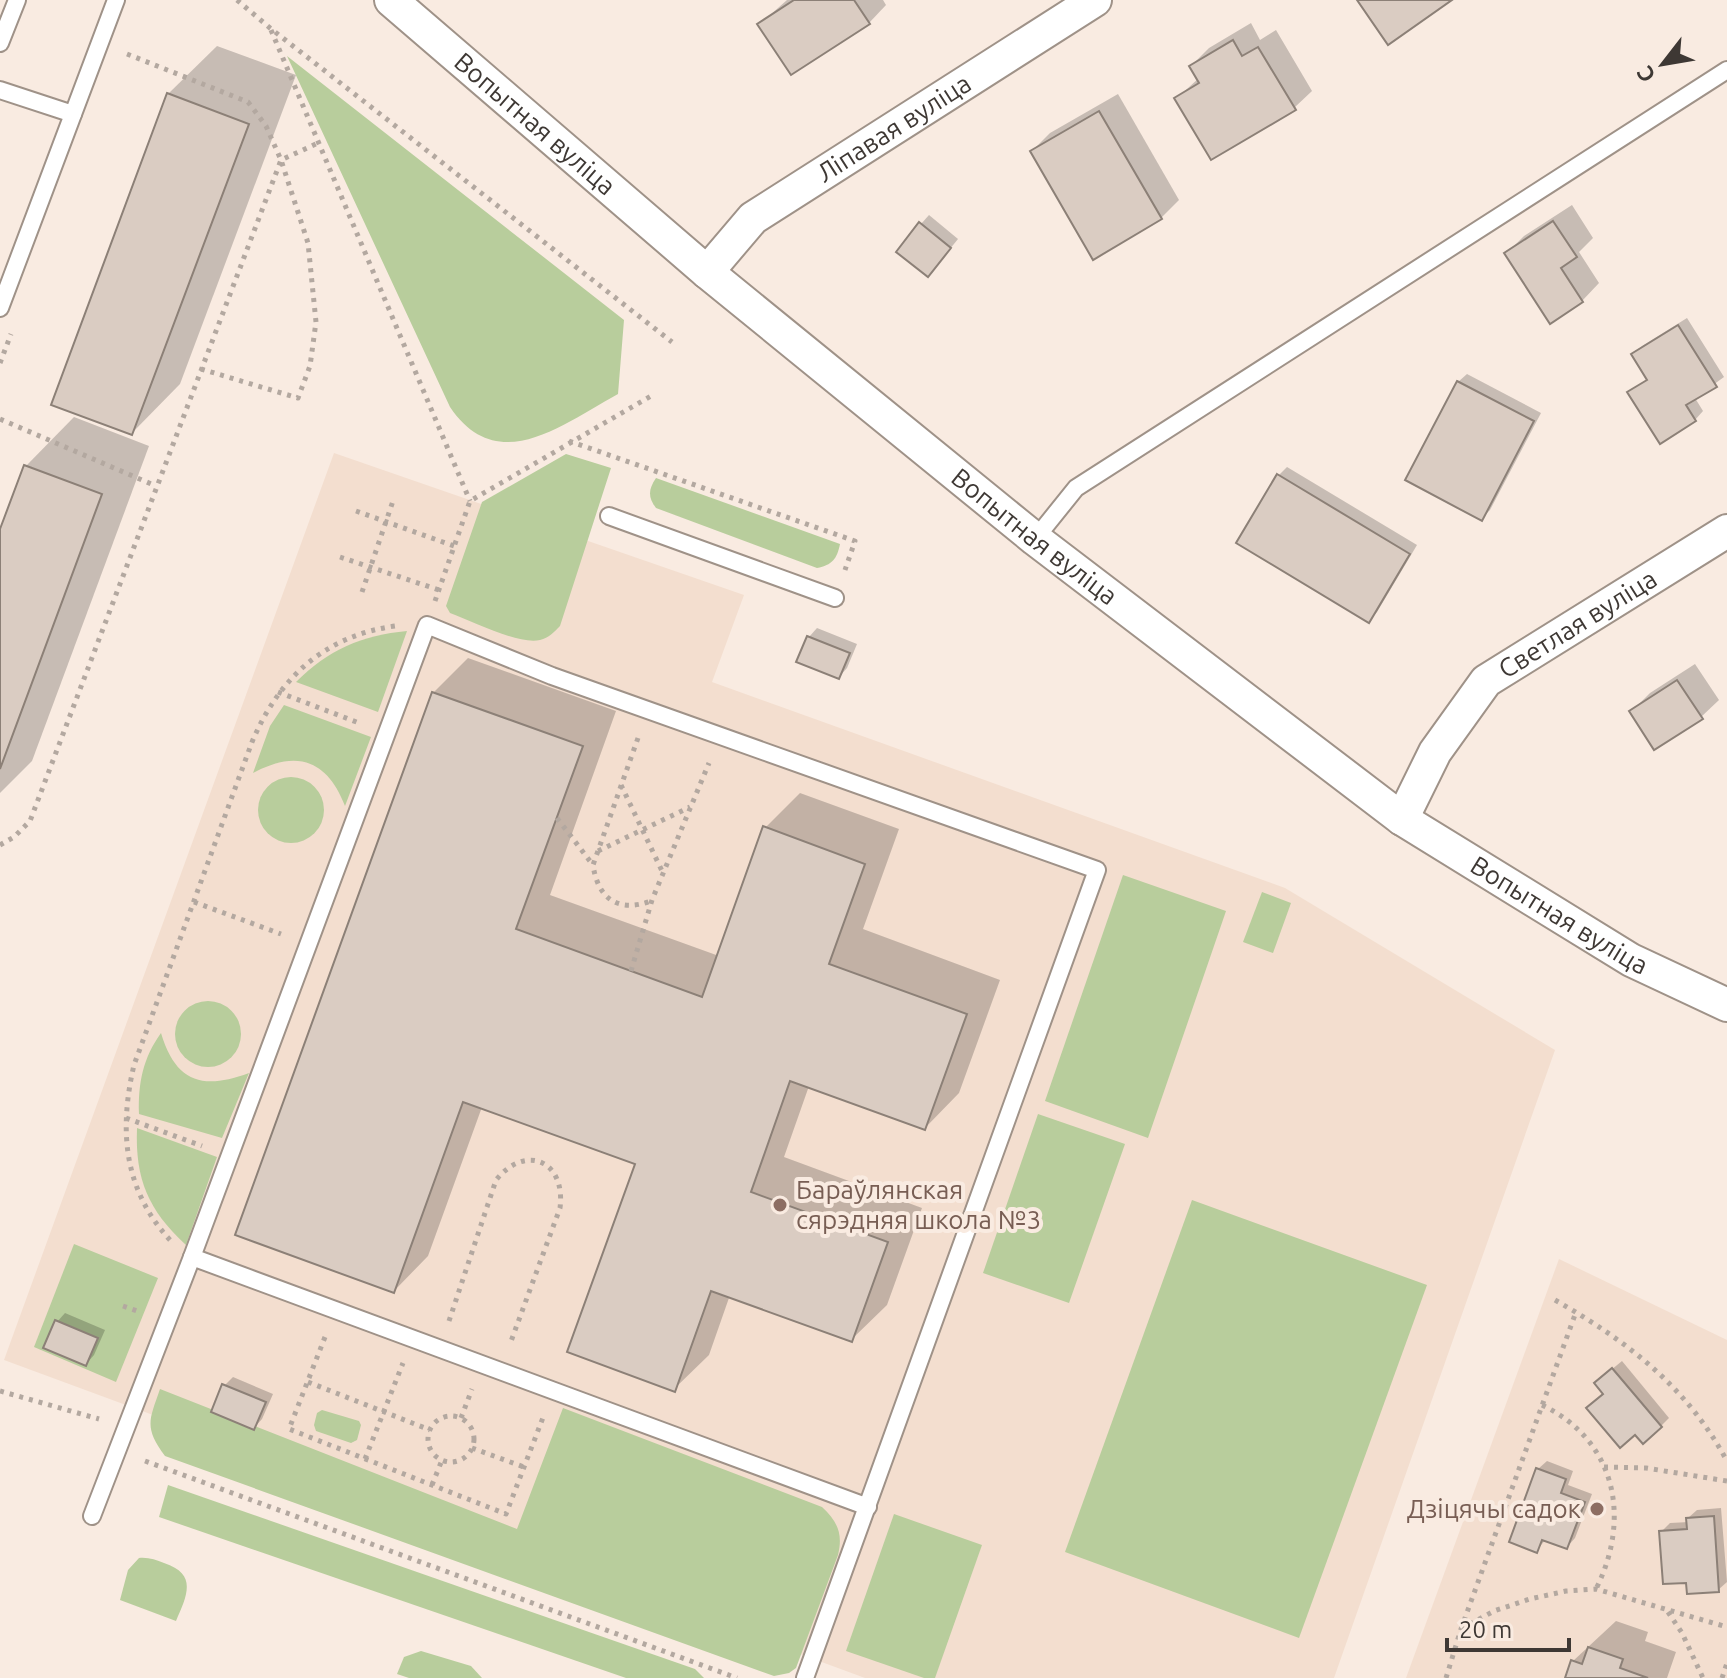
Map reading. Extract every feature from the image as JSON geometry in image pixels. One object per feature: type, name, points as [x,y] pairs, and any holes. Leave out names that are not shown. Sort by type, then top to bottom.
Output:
[{"type":"street","name":"Вопытная вуліца","points":[[391,0],[707,272],[1035,539],[1402,819],[1631,960],[1727,1005]]},
{"type":"street","name":"Ліпавая вуліца","points":[[707,272],[753,218],[1095,0]]},
{"type":"street","name":"Светлая вуліца","points":[[1402,819],[1435,752],[1486,681],[1727,531]]},
{"type":"lane","points":[[0,43],[17,0]]},
{"type":"lane","points":[[0,308],[116,0]]},
{"type":"lane","points":[[1035,539],[1076,488],[1727,70]]},
{"type":"lane","points":[[0,90],[73,114]]},
{"type":"lane","points":[[609,516],[835,598]]},
{"type":"lane","points":[[92,1516],[230,1157],[427,625],[552,676],[1097,870],[805,1678]]},
{"type":"lane","points":[[192,1257],[868,1507]]},
{"type":"path","points":[[237,0],[672,342]]},
{"type":"path","points":[[270,28],[470,501]]},
{"type":"path","points":[[119,51],[248,102],[266,126],[281,160],[308,243],[316,322],[310,366],[298,398],[201,369]]},
{"type":"path","points":[[0,845],[14,837],[30,821],[281,160],[318,143]]},
{"type":"path","points":[[192,1257],[181,1253],[159,1228],[141,1199],[130,1166],[124,1133],[126,1098],[134,1065],[263,716],[278,692],[322,652],[349,638],[378,629],[427,625],[470,501],[651,396]]},
{"type":"path","points":[[0,419],[156,486]]},
{"type":"path","points":[[569,441],[855,541],[835,598]]},
{"type":"path","points":[[362,592],[394,498]]},
{"type":"path","points":[[356,511],[454,546]]},
{"type":"path","points":[[340,557],[439,590]]},
{"type":"path","points":[[278,692],[387,734]]},
{"type":"path","points":[[649,710],[593,865],[601,892],[612,901],[625,906],[652,900]]},
{"type":"path","points":[[631,971],[652,900],[721,735]]},
{"type":"path","points":[[621,784],[663,873]]},
{"type":"path","points":[[597,852],[691,806]]},
{"type":"path","points":[[557,818],[593,865]]},
{"type":"path","points":[[194,902],[308,945]]},
{"type":"path","points":[[125,1118],[230,1157]]},
{"type":"path","points":[[439,1348],[496,1180],[507,1166],[524,1159],[542,1162],[555,1173],[559,1182],[562,1190],[560,1208],[500,1371]]},
{"type":"path","points":[[1555,1300],[1594,1321],[1663,1376],[1692,1409],[1727,1461]]},
{"type":"path","points":[[336,1310],[289,1429],[506,1514],[553,1391]]},
{"type":"path","points":[[1446,1678],[1576,1312]]},
{"type":"path","points":[[365,1459],[412,1338]]},
{"type":"path","points":[[308,1382],[430,1430]]},
{"type":"path","points":[[0,1391],[127,1427]]},
{"type":"path","points":[[1542,1405],[1574,1425],[1588,1440],[1604,1467],[1613,1496],[1615,1527],[1610,1557],[1596,1589]]},
{"type":"path","points":[[446,1416],[461,1418],[471,1427],[472,1448],[469,1454],[457,1461],[442,1460],[432,1450],[428,1437],[430,1430],[446,1416]]},
{"type":"path","points":[[472,1448],[524,1467]]},
{"type":"path","points":[[118,1451],[737,1678]]},
{"type":"path","points":[[432,1485],[442,1460]]},
{"type":"path","points":[[1604,1467],[1646,1468],[1727,1481]]},
{"type":"path","points":[[1461,1629],[1494,1611],[1530,1599],[1566,1591],[1596,1589],[1727,1627]]},
{"type":"path","points":[[1667,1611],[1682,1633],[1703,1678]]},
{"type":"path","points":[[1722,1678],[1727,1663]]},
{"type":"shaded area","name":"Бараўлянская сярэдняя школа №3","points":[[334,453],[744,595],[712,682],[1285,888],[1555,1050],[1334,1678],[865,1678],[4,1360]]},
{"type":"shaded area","name":"Дзіцячы садок","points":[[1559,1259],[1727,1340],[1727,1678],[1406,1678]]},
{"type":"green space","points":[[287,56],[624,320],[618,394],[575,419],[531,438],[510,442],[489,439],[469,428],[450,407]]},
{"type":"green space","points":[[566,454],[611,468],[560,626],[546,638],[531,641],[508,636],[450,613],[446,606],[482,502]]},
{"type":"green space","points":[[656,478],[840,544],[837,554],[830,563],[817,568],[656,508],[650,493]]},
{"type":"green space","points":[[407,631],[378,712],[296,682],[321,661],[347,646],[375,636]]},
{"type":"green space","points":[[284,705],[371,737],[345,806],[329,778],[308,763],[283,762],[253,773],[270,726]]},
{"type":"green space","points":[[291,777],[304,780],[314,787],[321,797],[324,810],[321,823],[314,833],[304,840],[291,843],[278,840],[268,833],[261,823],[258,810],[261,797],[268,787],[278,780]]},
{"type":"green space","points":[[1123,875],[1226,911],[1148,1138],[1045,1101]]},
{"type":"green space","points":[[1262,892],[1291,903],[1273,953],[1243,942]]},
{"type":"green space","points":[[208,1001],[221,1004],[231,1011],[238,1021],[241,1034],[238,1047],[231,1057],[221,1064],[208,1067],[195,1064],[185,1057],[178,1047],[175,1034],[178,1021],[185,1011],[195,1004]]},
{"type":"green space","points":[[161,1033],[175,1063],[193,1078],[218,1081],[249,1073],[222,1138],[139,1114],[143,1071]]},
{"type":"green space","points":[[1038,1114],[1125,1144],[1069,1303],[983,1273]]},
{"type":"green space","points":[[137,1128],[217,1157],[186,1245],[162,1219],[146,1192],[138,1163]]},
{"type":"green space","points":[[1192,1200],[1427,1285],[1299,1638],[1065,1552]]},
{"type":"green space","points":[[74,1244],[158,1278],[116,1382],[34,1347]]},
{"type":"green space","points":[[160,1389],[517,1529],[563,1408],[822,1507],[838,1529],[838,1555],[796,1668],[774,1676],[165,1456],[150,1424]]},
{"type":"green space","points":[[322,1410],[359,1421],[361,1425],[357,1440],[351,1443],[316,1431],[317,1413]]},
{"type":"green space","points":[[168,1485],[695,1669],[704,1678],[626,1678],[159,1517]]},
{"type":"green space","points":[[894,1514],[982,1545],[935,1678],[924,1678],[846,1651]]},
{"type":"green space","points":[[139,1558],[152,1559],[182,1573],[186,1580],[186,1595],[176,1621],[120,1600],[128,1570]]},
{"type":"green space","points":[[421,1651],[471,1666],[482,1678],[409,1678],[397,1674],[404,1657]]},
{"type":"building","points":[[794,0],[854,0],[870,24],[791,75],[757,24]]},
{"type":"building","points":[[1357,0],[1452,0],[1388,45]]},
{"type":"building","points":[[1233,40],[1242,56],[1258,47],[1296,110],[1211,160],[1174,98],[1199,83],[1189,66]]},
{"type":"building","points":[[167,93],[249,124],[132,435],[51,405]]},
{"type":"building","points":[[1099,111],[1162,219],[1093,260],[1030,151]]},
{"type":"building","points":[[1553,221],[1577,257],[1561,268],[1583,302],[1550,324],[1504,253]]},
{"type":"building","points":[[919,222],[951,248],[928,277],[896,252]]},
{"type":"building","points":[[1678,325],[1717,387],[1686,405],[1696,421],[1660,444],[1627,392],[1647,380],[1631,354]]},
{"type":"building","points":[[1457,381],[1534,421],[1482,521],[1405,480]]},
{"type":"building","points":[[24,465],[102,494],[0,769],[0,529]]},
{"type":"building","points":[[1277,474],[1410,554],[1369,623],[1236,543]]},
{"type":"building","points":[[807,636],[850,653],[839,679],[796,662]]},
{"type":"building","points":[[1677,680],[1703,719],[1654,750],[1629,711]]},
{"type":"building","points":[[432,692],[583,746],[516,929],[702,997],[763,826],[865,864],[829,964],[967,1014],[925,1130],[790,1081],[751,1192],[888,1242],[852,1342],[711,1291],[675,1392],[567,1352],[635,1164],[463,1102],[394,1293],[235,1235]]},
{"type":"building","points":[[55,1320],[98,1338],[86,1366],[43,1348]]},
{"type":"building","points":[[1612,1368],[1662,1427],[1643,1444],[1635,1435],[1620,1448],[1586,1408],[1603,1394],[1594,1383]]},
{"type":"building","points":[[222,1384],[266,1402],[254,1430],[211,1412]]},
{"type":"building","points":[[1536,1468],[1566,1479],[1561,1493],[1585,1502],[1567,1549],[1542,1540],[1537,1553],[1509,1542]]},
{"type":"building","points":[[1714,1516],[1719,1592],[1687,1594],[1686,1583],[1663,1584],[1659,1531],[1687,1529],[1686,1518]]},
{"type":"building","points":[[1588,1647],[1623,1659],[1620,1668],[1648,1678],[1565,1678],[1571,1660],[1582,1664]]},
{"type":"place","name":"Бараўлянская сярэдняя школа №3","points":[[780,1205]]},
{"type":"place","name":"Дзіцячы садок","points":[[1597,1509]]}]
